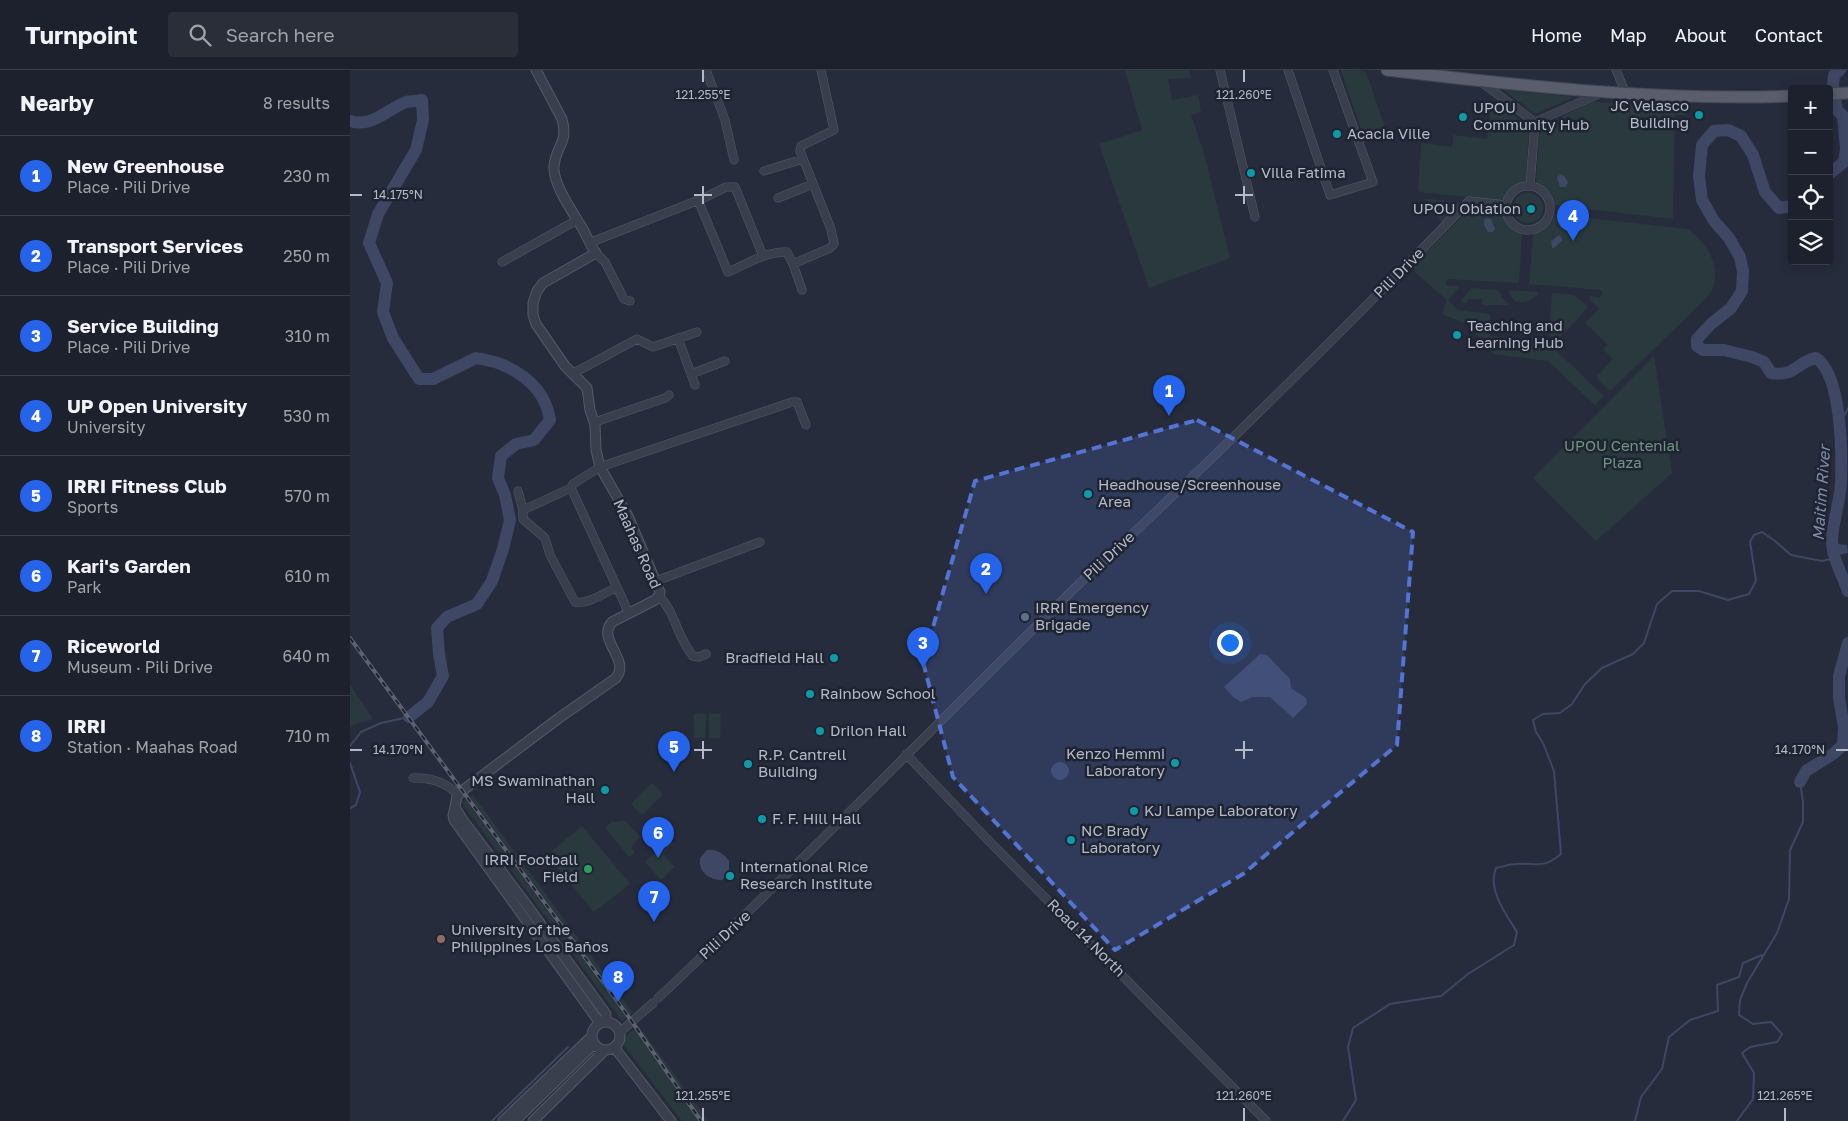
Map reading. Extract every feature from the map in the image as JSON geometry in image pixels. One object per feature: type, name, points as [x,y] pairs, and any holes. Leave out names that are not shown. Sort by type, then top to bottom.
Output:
[{"type":"main road","points":[[1387,70],[1481,82],[1601,93],[1788,96]]},
{"type":"main road","points":[[1833,94],[1846,93]]},
{"type":"street","points":[[536,70],[562,119],[564,127],[565,136],[555,162],[555,176],[589,243],[605,262],[624,299],[630,301]]},
{"type":"street","points":[[706,70],[724,120],[734,160]]},
{"type":"street","points":[[793,264],[830,248],[834,244],[831,229],[800,151],[801,146],[834,130],[821,70]]},
{"type":"street","points":[[1220,70],[1255,217]]},
{"type":"street","points":[[1288,70],[1330,195],[1373,182],[1333,70]]},
{"type":"street","points":[[1616,70],[1626,94]]},
{"type":"street","points":[[1481,82],[1535,122]]},
{"type":"street","points":[[1535,122],[1601,93]]},
{"type":"street","points":[[1530,186],[1535,122]]},
{"type":"street","points":[[764,171],[803,159]]},
{"type":"street","points":[[778,198],[813,184]]},
{"type":"street","points":[[1523,186],[1530,186],[1543,191],[1549,200],[1550,214],[1542,225],[1530,230],[1517,228],[1508,218],[1506,205],[1507,199],[1514,190],[1523,186]]},
{"type":"street","points":[[589,243],[726,187],[735,187],[763,256]]},
{"type":"street","points":[[698,200],[728,272],[763,256],[787,252],[802,290]]},
{"type":"street","name":"Pili Drive","points":[[620,1032],[759,903],[906,754],[1353,320],[1470,201],[1506,205]]},
{"type":"street","points":[[502,262],[577,220]]},
{"type":"street","name":"Maahas Road","points":[[458,794],[552,723],[616,678],[620,674],[620,664],[608,637],[609,626],[659,596],[659,587],[628,516],[600,467],[596,450],[594,422],[586,388],[574,373],[565,366],[536,324],[533,315],[533,303],[537,291],[543,283],[596,253]]},
{"type":"street","points":[[574,373],[637,339],[653,346],[697,332]]},
{"type":"street","points":[[678,338],[695,385]]},
{"type":"street","points":[[691,374],[725,361]]},
{"type":"street","points":[[594,422],[669,395]]},
{"type":"street","points":[[523,510],[571,488],[573,484],[600,467],[792,402],[797,402],[806,425]]},
{"type":"street","points":[[571,488],[627,610]]},
{"type":"street","points":[[518,491],[523,510],[523,519],[545,538],[550,555],[575,602],[579,603],[591,599],[617,587]]},
{"type":"street","points":[[656,581],[760,542]]},
{"type":"street","points":[[659,596],[665,603],[690,653],[693,656],[706,654]]},
{"type":"street","name":"Road 14 North","points":[[906,754],[987,839],[1266,1121]]},
{"type":"street","points":[[413,778],[428,778],[444,783],[458,794],[455,807],[462,819],[606,1014],[603,1022],[594,1028],[593,1040],[515,1121]]},
{"type":"street","points":[[533,1121],[620,1041],[620,1032],[617,1026],[603,1022]]},
{"type":"street","points":[[593,1040],[599,1048],[610,1049],[672,1121]]},
{"type":"street","points":[[503,1121],[593,1040]]},
{"type":"highlighted area","points":[[1197,420],[1413,532],[1397,745],[1243,874],[1115,950],[953,777],[923,662],[975,481]]},
{"type":"green space","points":[[1125,70],[1189,70],[1191,78],[1168,79],[1172,100],[1198,95],[1201,112],[1191,115],[1204,153],[1230,258],[1149,288],[1099,144],[1142,130]]},
{"type":"green space","points":[[1341,70],[1366,72],[1387,134],[1365,141]]},
{"type":"green space","points":[[1504,90],[1574,97],[1535,114]]},
{"type":"green space","points":[[1592,102],[1683,107],[1686,115],[1675,115],[1673,219],[1554,205],[1549,192],[1536,183],[1540,127]]},
{"type":"green space","points":[[1491,107],[1504,109],[1529,126],[1526,182],[1511,188],[1503,201],[1420,192],[1418,189],[1421,143],[1452,147],[1453,135],[1487,139]]},
{"type":"green space","points":[[1528,193],[1539,197],[1543,208],[1539,219],[1528,223],[1517,219],[1513,208],[1517,197]]},
{"type":"green space","points":[[1425,199],[1460,202],[1462,204],[1442,223]]},
{"type":"green space","points":[[1473,206],[1502,209],[1504,217],[1509,224],[1522,233],[1519,283],[1447,279],[1446,286],[1460,286],[1448,300],[1458,310],[1490,314],[1490,336],[1545,340],[1604,396],[1595,405],[1548,361],[1494,354],[1467,324],[1442,314],[1447,300],[1410,268]]},
{"type":"green space","points":[[1553,214],[1687,229],[1706,247],[1713,262],[1715,279],[1710,293],[1610,391],[1596,377],[1613,359],[1603,349],[1607,344],[1585,323],[1599,309],[1590,300],[1590,296],[1601,297],[1602,290],[1529,284],[1533,233],[1546,227]]},
{"type":"green space","points":[[1472,288],[1498,290],[1504,300],[1510,305],[1482,305],[1482,299],[1468,299],[1467,303],[1462,303],[1461,300]]},
{"type":"green space","points":[[1509,290],[1538,293],[1530,300],[1521,302],[1513,299]]},
{"type":"green space","points":[[1552,293],[1574,295],[1588,307],[1557,341],[1549,334]]},
{"type":"green space","name":"UPOU Centenial Plaza","points":[[1654,356],[1672,473],[1596,541],[1533,478]]},
{"type":"green space","points":[[350,685],[373,719],[355,724],[350,728]]},
{"type":"green space","points":[[694,713],[706,714],[705,738],[694,738]]},
{"type":"green space","points":[[709,713],[721,714],[720,738],[709,738]]},
{"type":"green space","points":[[652,783],[663,794],[642,815],[631,804]]},
{"type":"green space","points":[[473,795],[633,1013],[630,1015],[470,797]]},
{"type":"green space","points":[[466,800],[626,1018],[622,1021],[464,806],[463,803]]},
{"type":"green space","points":[[625,820],[640,837],[631,847],[635,853],[629,857],[605,827],[613,821]]},
{"type":"green space","name":"IRRI Football Field","points":[[582,826],[630,884],[594,912],[547,855]]},
{"type":"green space","points":[[669,839],[674,843],[663,854],[675,867],[661,880],[645,862]]},
{"type":"green space","points":[[639,1026],[709,1121],[682,1121],[620,1040]]},
{"type":"water","points":[[1560,174],[1568,182],[1566,187],[1560,187],[1557,178]]},
{"type":"water","points":[[1486,218],[1491,219],[1495,229],[1493,232],[1488,232],[1484,225]]},
{"type":"water","points":[[1559,235],[1562,241],[1552,248],[1551,241]]},
{"type":"water","points":[[1838,544],[1847,545],[1848,553],[1838,555]]},
{"type":"water","points":[[1260,654],[1267,655],[1290,679],[1291,688],[1306,698],[1307,704],[1293,718],[1270,697],[1253,697],[1241,702],[1233,697],[1224,687]]},
{"type":"water","points":[[1060,762],[1066,765],[1069,771],[1066,777],[1060,780],[1054,777],[1051,771],[1054,765]]},
{"type":"water","points":[[707,850],[719,852],[729,861],[729,874],[722,880],[709,877],[701,867],[700,858]]},
{"type":"waterway","name":"Maitim River","points":[[1833,171],[1844,162],[1846,149],[1843,116],[1837,110],[1833,86],[1834,75],[1840,70]]},
{"type":"waterway","points":[[350,121],[358,123],[372,120],[406,102],[422,100],[423,120],[416,150],[378,214],[369,243],[387,283],[383,312],[393,338],[419,379],[433,379],[476,358],[497,362],[520,374],[534,386],[548,410],[550,420],[534,440],[516,444],[501,456],[498,478],[505,495],[510,520],[492,581],[477,604],[447,617],[437,628],[443,676],[428,702],[409,717]]},
{"type":"waterway","name":"Maitim River","points":[[1788,207],[1779,208],[1765,192],[1753,155],[1741,136],[1728,130],[1714,131],[1702,145],[1699,176],[1702,200],[1714,221],[1729,238],[1740,257],[1743,271],[1742,291],[1731,308],[1711,324],[1697,339],[1697,346],[1703,350],[1724,350],[1752,357],[1764,362],[1771,373],[1786,373],[1816,358],[1825,367],[1836,397],[1841,454],[1841,483],[1832,547],[1835,560],[1848,591]]},
{"type":"waterway","name":"Maitim River","points":[[1840,424],[1848,408]]},
{"type":"waterway","points":[[1343,1121],[1356,1100],[1348,1047],[1353,1028],[1390,1004],[1441,996],[1468,974],[1514,945],[1517,932],[1496,893],[1494,884],[1496,868],[1513,864],[1544,864],[1561,854],[1554,771],[1543,743],[1536,732],[1533,720],[1543,714],[1560,713],[1572,704],[1585,684],[1602,668],[1633,654],[1644,643],[1657,604],[1672,591],[1699,591],[1728,600],[1749,594],[1756,581],[1750,542],[1754,535],[1762,532],[1791,555],[1822,561],[1835,558]]},
{"type":"waterway","name":"Maitim River","points":[[1800,782],[1806,771],[1833,754],[1843,745],[1844,727],[1839,698],[1839,676],[1848,643]]},
{"type":"waterway","points":[[350,746],[361,732],[381,723],[409,717]]},
{"type":"waterway","points":[[350,763],[360,792],[356,805],[350,808]]},
{"type":"waterway","name":"Maitim River","points":[[1737,1121],[1753,1099],[1754,1073],[1742,1053],[1750,1047],[1777,1042],[1782,1034],[1771,1022],[1753,1024],[1739,1015],[1740,1000],[1747,983],[1777,933],[1789,899],[1790,850],[1803,822],[1800,782]]},
{"type":"waterway","points":[[1635,1121],[1641,1097],[1662,1069],[1669,1037],[1690,1020],[1718,1011],[1717,985],[1739,977],[1743,963],[1762,955]]},
{"type":"waterway","points":[[492,1121],[568,1047]]},
{"type":"railway","points":[[350,638],[628,1016],[701,1121]]},
{"type":"place","name":"JC Velasco Building","points":[[1699,115]]},
{"type":"place","name":"UPOU Community Hub","points":[[1463,117]]},
{"type":"place","name":"Acacia Ville","points":[[1337,134]]},
{"type":"place","name":"Villa Fatima","points":[[1251,173]]},
{"type":"place","name":"UPOU Oblation","points":[[1531,209]]},
{"type":"place","name":"UP Open University","points":[[1573,241]]},
{"type":"place","name":"Teaching and Learning Hub","points":[[1457,335]]},
{"type":"place","name":"New Greenhouse","points":[[1169,416]]},
{"type":"place","name":"Headhouse/Screenhouse Area","points":[[1088,494]]},
{"type":"place","name":"Transport Services","points":[[986,594]]},
{"type":"place","name":"IRRI Emergency Brigade","points":[[1025,617]]},
{"type":"place","name":"Bradfield Hall","points":[[834,658]]},
{"type":"place","name":"Service Building","points":[[923,668]]},
{"type":"place","name":"Rainbow School","points":[[810,694]]},
{"type":"place","name":"Drilon Hall","points":[[820,731]]},
{"type":"place","name":"Kenzo Hemmi Laboratory","points":[[1175,763]]},
{"type":"place","name":"R.P. Cantrell Building","points":[[748,764]]},
{"type":"place","name":"IRRI Fitness Club","points":[[674,772]]},
{"type":"place","name":"MS Swaminathan Hall","points":[[605,790]]},
{"type":"place","name":"KJ Lampe Laboratory","points":[[1134,811]]},
{"type":"place","name":"F. F. Hill Hall","points":[[762,819]]},
{"type":"place","name":"NC Brady Laboratory","points":[[1071,840]]},
{"type":"place","name":"Kari's Garden","points":[[658,858]]},
{"type":"place","name":"IRRI Football Field","points":[[588,869]]},
{"type":"place","name":"International Rice Research Institute","points":[[730,876]]},
{"type":"place","name":"Riceworld","points":[[654,922]]},
{"type":"place","name":"University of the Philippines Los Baños","points":[[441,939]]},
{"type":"place","name":"IRRI","points":[[618,1002]]}]
